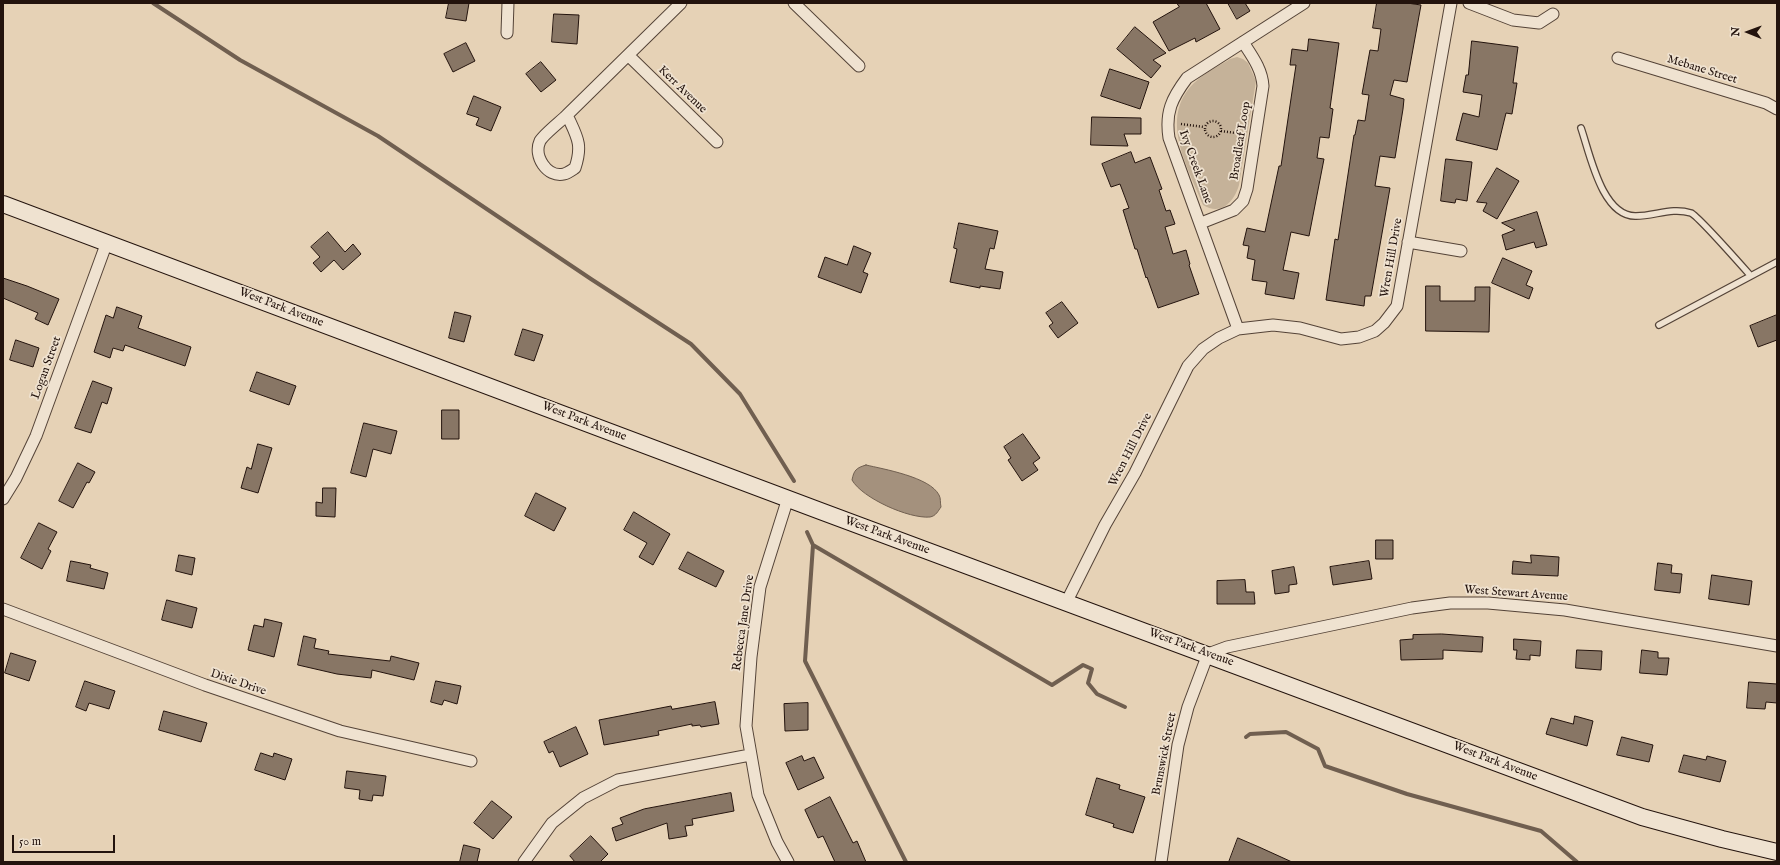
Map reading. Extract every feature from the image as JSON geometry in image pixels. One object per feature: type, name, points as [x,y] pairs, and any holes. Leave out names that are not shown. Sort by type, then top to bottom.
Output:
[{"type":"main road","name":"West Park Avenue","points":[[3,204],[1066,603],[1208,654],[1642,817],[1722,839],[1777,852]]},
{"type":"street","points":[[508,3],[508,33]]},
{"type":"street","points":[[567,115],[577,137],[580,153],[575,168],[564,174],[550,172],[542,164],[538,152],[541,140],[567,115],[629,56],[681,3]]},
{"type":"street","points":[[794,3],[859,66]]},
{"type":"street","name":"Ivy Creek Lane","points":[[1238,329],[1201,223],[1169,138],[1167,125],[1170,107],[1175,94],[1187,78],[1304,3]]},
{"type":"street","name":"Wren Hill Drive","points":[[1066,603],[1105,525],[1135,473],[1188,366],[1203,349],[1219,338],[1238,329],[1274,325],[1300,328],[1341,339],[1359,337],[1375,331],[1384,323],[1397,306],[1452,3]]},
{"type":"street","points":[[1469,3],[1513,20],[1539,23],[1552,14]]},
{"type":"street","name":"Broadleaf Loop","points":[[1201,223],[1234,210],[1243,201],[1247,189],[1263,86],[1262,76],[1256,62],[1243,42]]},
{"type":"street","name":"Kerr Avenue","points":[[629,56],[717,142]]},
{"type":"street","name":"Mebane Street","points":[[1618,58],[1766,103],[1777,109]]},
{"type":"street","name":"Logan Street","points":[[3,499],[16,478],[36,436],[107,242]]},
{"type":"street","points":[[1408,242],[1461,251]]},
{"type":"street","name":"Rebecca Jane Drive","points":[[788,498],[760,587],[751,657],[746,726],[758,795],[777,842],[788,862]]},
{"type":"street","name":"West Stewart Avenue","points":[[1208,654],[1227,647],[1332,624],[1412,608],[1450,603],[1488,603],[1552,608],[1777,646]]},
{"type":"street","name":"Dixie Drive","points":[[3,609],[204,685],[333,728],[471,761]]},
{"type":"street","name":"Brunswick Street","points":[[1161,862],[1178,745],[1188,707],[1208,654]]},
{"type":"street","points":[[524,862],[552,823],[583,798],[618,780],[750,755]]},
{"type":"lane","points":[[1582,128],[1598,182],[1614,206],[1626,215],[1636,216],[1675,210],[1693,214],[1750,275]]},
{"type":"lane","points":[[1659,325],[1750,275],[1777,262]]},
{"type":"path","points":[[1210,121],[1216,121],[1220,124],[1221,131],[1217,136],[1212,137],[1205,133],[1204,127],[1210,121]]},
{"type":"path","points":[[1181,124],[1204,127]]},
{"type":"path","points":[[1221,131],[1243,134]]},
{"type":"shaded area","points":[[1237,57],[1248,63],[1256,81],[1239,185],[1230,202],[1226,206],[1216,209],[1203,205],[1190,175],[1179,143],[1177,127],[1178,111],[1183,97],[1194,83],[1202,76],[1230,59]]},
{"type":"shaded area","points":[[866,465],[906,475],[926,483],[939,495],[941,507],[934,516],[921,517],[899,511],[865,494],[852,480],[856,470]]},
{"type":"building","points":[[449,3],[469,3],[466,21],[446,18]]},
{"type":"building","points":[[1177,3],[1206,3],[1220,29],[1196,42],[1195,38],[1169,51],[1153,22],[1179,7]]},
{"type":"building","points":[[1228,3],[1245,3],[1250,11],[1237,19]]},
{"type":"building","points":[[1377,3],[1407,3],[1421,5],[1407,82],[1394,80],[1390,95],[1404,99],[1403,109],[1395,158],[1380,156],[1375,186],[1390,188],[1371,296],[1365,296],[1364,306],[1326,300],[1335,239],[1338,240],[1354,135],[1358,120],[1365,121],[1369,95],[1362,94],[1370,50],[1378,51],[1381,29],[1373,28]]},
{"type":"building","points":[[554,14],[579,15],[577,44],[552,42]]},
{"type":"building","points":[[1135,27],[1166,53],[1153,60],[1161,66],[1151,78],[1117,49]]},
{"type":"building","points":[[1309,39],[1339,43],[1330,108],[1333,109],[1329,138],[1320,137],[1317,158],[1324,159],[1309,236],[1291,232],[1283,270],[1299,273],[1294,299],[1265,294],[1267,282],[1252,280],[1255,260],[1247,258],[1249,246],[1243,245],[1247,228],[1265,232],[1279,166],[1281,166],[1296,65],[1290,65],[1292,49],[1307,51]]},
{"type":"building","points":[[1472,41],[1518,47],[1513,83],[1517,83],[1512,114],[1506,113],[1497,150],[1456,140],[1463,113],[1479,117],[1482,95],[1463,92],[1466,75],[1468,75]]},
{"type":"building","points":[[466,43],[475,61],[453,72],[444,54]]},
{"type":"building","points":[[541,62],[556,80],[541,92],[526,74]]},
{"type":"building","points":[[1110,69],[1149,82],[1140,109],[1101,96]]},
{"type":"building","points":[[474,96],[501,107],[491,131],[476,125],[479,118],[467,114]]},
{"type":"building","points":[[1092,117],[1141,118],[1141,134],[1124,134],[1128,146],[1091,145]]},
{"type":"building","points":[[1131,152],[1135,163],[1150,157],[1162,189],[1159,190],[1166,211],[1170,210],[1175,224],[1165,227],[1173,254],[1186,250],[1189,265],[1199,294],[1158,308],[1147,277],[1146,278],[1137,249],[1135,249],[1123,210],[1129,208],[1120,184],[1111,187],[1102,164]]},
{"type":"building","points":[[1446,159],[1472,162],[1467,201],[1456,199],[1455,203],[1441,201]]},
{"type":"building","points":[[1497,168],[1519,181],[1497,219],[1483,211],[1487,203],[1477,202]]},
{"type":"building","points":[[1537,212],[1547,245],[1536,248],[1534,242],[1506,250],[1502,235],[1515,230],[1502,223]]},
{"type":"building","points":[[959,223],[998,231],[994,249],[990,248],[985,269],[1003,272],[1000,289],[980,286],[980,288],[950,282],[957,249],[954,248]]},
{"type":"building","points":[[328,232],[345,252],[353,244],[361,254],[343,270],[334,260],[321,272],[313,263],[320,257],[311,247]]},
{"type":"building","points":[[854,246],[871,253],[863,272],[868,274],[861,293],[818,277],[825,257],[847,265]]},
{"type":"building","points":[[1503,258],[1532,271],[1526,285],[1533,288],[1529,299],[1492,283]]},
{"type":"building","points":[[3,278],[59,299],[48,325],[35,319],[38,313],[3,298]]},
{"type":"building","points":[[1426,286],[1440,286],[1440,301],[1475,301],[1475,287],[1490,287],[1489,332],[1426,331]]},
{"type":"building","points":[[1062,302],[1078,323],[1058,338],[1049,326],[1053,323],[1046,313]]},
{"type":"building","points":[[117,307],[142,316],[138,328],[191,347],[185,366],[125,345],[123,351],[113,348],[110,358],[94,352],[106,315],[113,318]]},
{"type":"building","points":[[455,312],[471,316],[464,342],[449,338]]},
{"type":"building","points":[[1777,315],[1777,340],[1758,347],[1750,326]]},
{"type":"building","points":[[523,329],[543,335],[534,361],[515,355]]},
{"type":"building","points":[[16,340],[39,348],[33,367],[10,360]]},
{"type":"building","points":[[257,372],[296,386],[289,405],[250,391]]},
{"type":"building","points":[[93,381],[112,388],[107,404],[102,402],[91,433],[75,428]]},
{"type":"building","points":[[442,410],[459,410],[459,439],[442,439]]},
{"type":"building","points":[[364,423],[397,431],[391,454],[373,449],[366,477],[351,473]]},
{"type":"building","points":[[1023,434],[1040,458],[1033,463],[1038,470],[1022,481],[1008,460],[1011,458],[1004,447]]},
{"type":"building","points":[[258,444],[272,448],[258,493],[241,488],[247,467],[251,469]]},
{"type":"building","points":[[78,463],[95,472],[89,483],[87,482],[73,508],[59,501]]},
{"type":"building","points":[[323,488],[336,488],[335,517],[316,516],[316,502],[322,503]]},
{"type":"building","points":[[536,493],[566,508],[554,531],[525,516]]},
{"type":"building","points":[[634,512],[670,534],[653,565],[639,557],[647,543],[624,530]]},
{"type":"building","points":[[39,523],[57,532],[48,549],[51,551],[42,569],[21,558]]},
{"type":"building","points":[[1376,540],[1393,540],[1393,559],[1376,559]]},
{"type":"building","points":[[688,552],[724,571],[716,587],[679,569]]},
{"type":"building","points":[[179,555],[195,558],[192,575],[176,571]]},
{"type":"building","points":[[1531,555],[1559,557],[1558,576],[1512,574],[1513,561],[1531,563]]},
{"type":"building","points":[[71,561],[91,565],[90,568],[108,573],[104,589],[67,581]]},
{"type":"building","points":[[1369,561],[1372,579],[1333,585],[1330,567]]},
{"type":"building","points":[[1658,563],[1672,565],[1671,573],[1682,574],[1680,593],[1655,590]]},
{"type":"building","points":[[1294,567],[1297,584],[1289,585],[1289,592],[1275,594],[1272,571]]},
{"type":"building","points":[[1712,575],[1752,581],[1749,605],[1709,599]]},
{"type":"building","points":[[1245,580],[1246,592],[1254,592],[1255,604],[1217,604],[1217,581]]},
{"type":"building","points":[[167,600],[197,608],[192,628],[162,620]]},
{"type":"building","points":[[265,619],[282,623],[274,657],[248,650],[254,625],[263,627]]},
{"type":"building","points":[[1442,634],[1483,637],[1482,652],[1443,650],[1443,659],[1401,660],[1400,640],[1413,639],[1413,635]]},
{"type":"building","points":[[304,636],[316,639],[314,648],[329,651],[328,654],[390,661],[391,656],[419,663],[414,680],[372,670],[371,678],[337,674],[298,665]]},
{"type":"building","points":[[1514,639],[1541,641],[1540,656],[1530,655],[1530,660],[1516,659],[1517,650],[1514,650]]},
{"type":"building","points":[[1577,650],[1602,651],[1601,670],[1576,668]]},
{"type":"building","points":[[1642,650],[1658,652],[1658,658],[1669,658],[1667,675],[1640,673]]},
{"type":"building","points":[[11,653],[36,661],[29,681],[5,673]]},
{"type":"building","points":[[85,681],[115,691],[109,709],[89,703],[86,711],[76,707]]},
{"type":"building","points":[[436,681],[461,686],[457,704],[444,700],[442,705],[431,702]]},
{"type":"building","points":[[1749,682],[1777,684],[1777,703],[1766,702],[1765,709],[1747,708]]},
{"type":"building","points":[[715,702],[719,724],[701,727],[700,725],[692,726],[692,724],[658,731],[659,735],[604,745],[599,720],[671,706],[672,709]]},
{"type":"building","points":[[808,703],[808,730],[785,731],[784,704]]},
{"type":"building","points":[[164,711],[207,723],[201,742],[159,730]]},
{"type":"building","points":[[1575,716],[1593,721],[1587,746],[1546,734],[1551,718],[1573,724]]},
{"type":"building","points":[[576,727],[588,754],[560,767],[553,751],[549,753],[544,742]]},
{"type":"building","points":[[1622,737],[1653,745],[1649,762],[1617,755]]},
{"type":"building","points":[[261,753],[273,757],[274,753],[292,759],[285,780],[255,770]]},
{"type":"building","points":[[1684,755],[1706,760],[1707,756],[1726,761],[1720,782],[1679,772]]},
{"type":"building","points":[[802,756],[804,761],[814,757],[824,778],[798,790],[786,763]]},
{"type":"building","points":[[347,771],[386,776],[383,796],[373,795],[372,801],[359,799],[360,790],[345,788]]},
{"type":"building","points":[[1097,778],[1120,785],[1119,789],[1145,797],[1133,833],[1113,827],[1114,824],[1086,815]]},
{"type":"building","points":[[731,793],[734,811],[692,819],[693,825],[685,826],[687,836],[669,839],[667,823],[616,841],[612,828],[623,824],[620,818],[644,809]]},
{"type":"building","points":[[830,797],[853,843],[857,841],[866,862],[835,862],[823,836],[818,838],[805,810]]},
{"type":"building","points":[[492,801],[512,817],[493,839],[474,823]]},
{"type":"building","points":[[591,836],[608,854],[600,862],[575,862],[570,856]]},
{"type":"building","points":[[1238,838],[1259,847],[1292,862],[1229,862]]},
{"type":"building","points":[[464,845],[480,849],[477,862],[460,862]]},
{"type":"waterway","points":[[153,3],[240,60],[378,136],[591,279],[691,344],[740,394],[794,481]]},
{"type":"waterway","points":[[807,532],[813,545],[805,661],[906,862]]},
{"type":"waterway","points":[[813,545],[1052,685],[1083,665],[1092,669],[1088,683],[1097,694],[1125,707]]},
{"type":"waterway","points":[[1246,737],[1250,734],[1286,732],[1318,749],[1325,766],[1407,794],[1541,831],[1577,862]]}]
